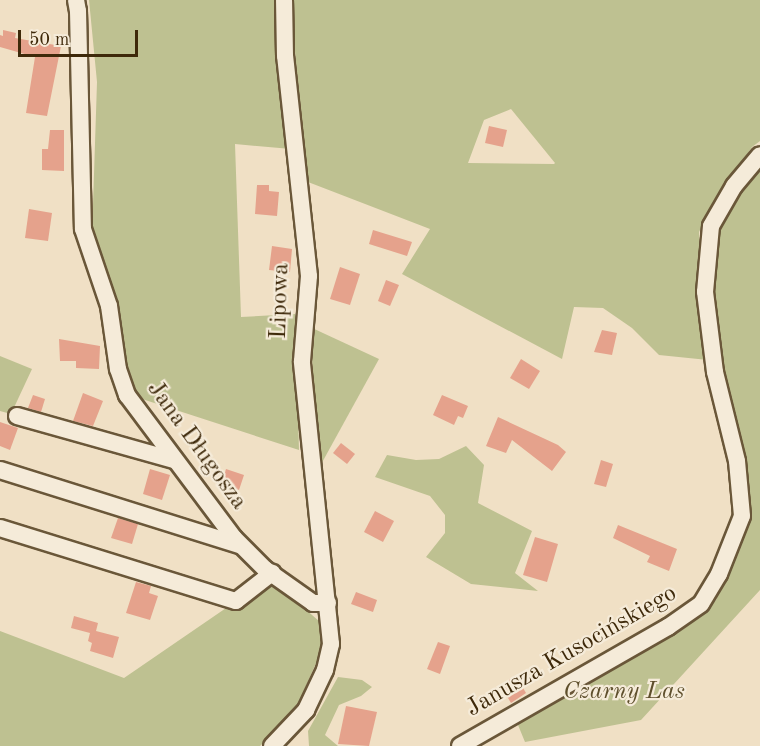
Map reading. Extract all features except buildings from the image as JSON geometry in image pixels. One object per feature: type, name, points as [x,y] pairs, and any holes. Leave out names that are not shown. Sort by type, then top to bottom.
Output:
[{"type":"street","name":"Jana Długosza","points":[[76,0],[82,230],[109,306],[118,369],[127,395],[174,460],[242,546],[272,573],[313,603],[328,603]]},
{"type":"street","name":"Lipowa","points":[[284,0],[285,56],[309,276],[302,361],[328,603]]},
{"type":"street","name":"Janusza Kusocińskiego","points":[[460,746],[668,627],[701,604],[719,574],[742,516],[737,461],[716,372],[705,292],[711,226],[734,186],[760,155]]},
{"type":"street","points":[[17,416],[174,460]]},
{"type":"street","points":[[0,470],[242,546]]},
{"type":"street","points":[[0,528],[236,601],[272,573]]},
{"type":"street","points":[[272,746],[306,710],[325,670],[331,644],[328,603]]},
{"type":"green space","points":[[89,0],[760,0],[760,141],[752,147],[711,208],[699,232],[708,360],[659,355],[632,328],[603,308],[574,307],[562,359],[402,274],[430,229],[308,182],[291,12],[291,149],[235,144],[241,317],[295,314],[299,450],[142,399],[128,379],[92,235],[97,82]],"holes":[[[511,109],[554,164],[468,163],[484,120]]]},
{"type":"green space","name":"Czarny Las","points":[[760,155],[760,590],[641,720],[525,742],[518,725],[525,715],[675,629],[716,600],[743,516],[707,292],[713,226]]},
{"type":"green space","points":[[310,327],[379,359],[319,468]]},
{"type":"green space","points":[[0,356],[32,369],[11,414],[0,411]]},
{"type":"green space","points":[[466,446],[484,465],[478,503],[532,531],[515,573],[538,591],[471,584],[426,557],[445,533],[445,515],[430,496],[375,477],[387,455],[416,460],[439,459]]},
{"type":"green space","points":[[261,584],[279,586],[320,622],[325,643],[293,715],[260,746],[0,746],[0,631],[124,678]]},
{"type":"green space","points":[[338,677],[362,680],[372,687],[361,696],[339,705],[325,735],[338,746],[309,746],[308,731]]}]
